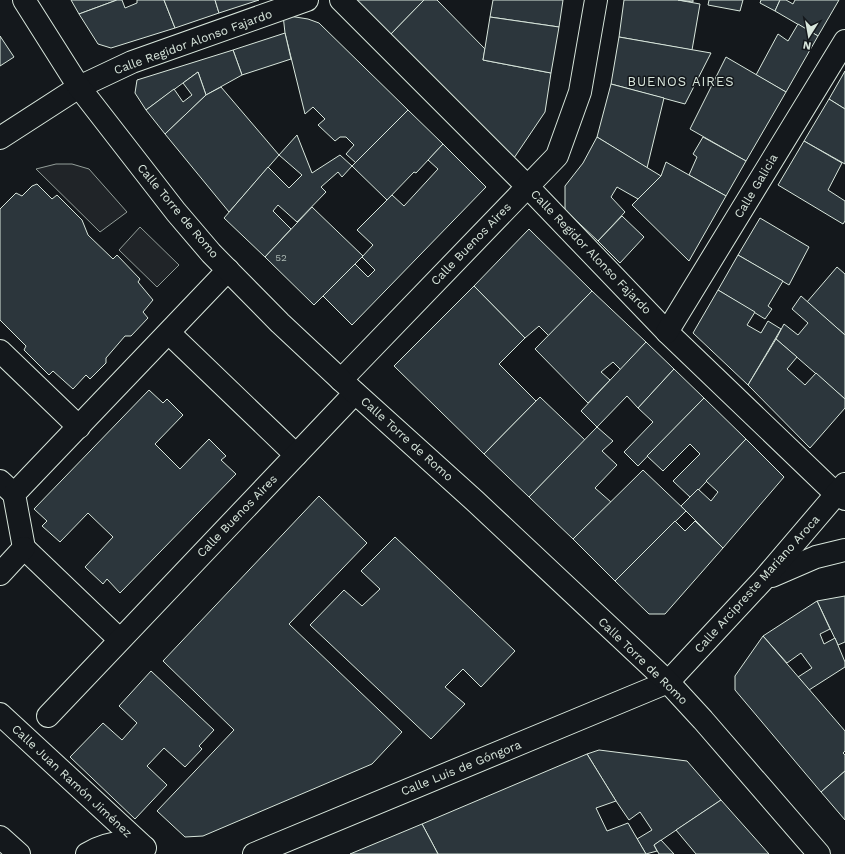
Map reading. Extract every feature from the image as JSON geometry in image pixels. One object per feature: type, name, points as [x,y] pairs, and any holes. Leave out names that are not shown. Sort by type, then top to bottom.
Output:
[{"type":"street","name":"Calle Torre de Romo","points":[[24,0],[79,87],[176,212],[228,270],[348,387],[475,501],[668,682],[703,720],[818,854]]},
{"type":"street","name":"Calle Regidor Alonso Fajardo","points":[[0,138],[79,87],[132,62],[307,0]]},
{"type":"street","name":"Calle Regidor Alonso Fajardo","points":[[341,0],[527,186],[667,332],[842,493]]},
{"type":"street","name":"Calle Buenos Aires","points":[[48,716],[296,455],[348,387],[527,186],[557,156],[580,92],[596,0]]},
{"type":"street","name":"Calle Galicia","points":[[667,332],[845,41]]},
{"type":"street","points":[[119,640],[24,548],[7,487],[79,427],[228,270]]},
{"type":"street","points":[[169,333],[296,455]]},
{"type":"street","points":[[0,351],[79,427]]},
{"type":"street","name":"Calle Arcipreste Mariano Aroca","points":[[668,682],[842,493]]},
{"type":"street","points":[[0,574],[24,548]]},
{"type":"street","points":[[763,580],[790,566],[816,557],[845,550]]},
{"type":"street","name":"Calle Luis de Góngora","points":[[254,854],[668,682]]},
{"type":"street","name":"Calle Juan Ramón Jiménez","points":[[0,714],[149,851]]},
{"type":"street","points":[[0,837],[18,854]]},
{"type":"street","points":[[87,854],[98,847],[113,843],[129,843],[149,851]]},
{"type":"shaded area","points":[[56,164],[72,164],[89,169],[127,212],[100,232],[36,169]]},
{"type":"shaded area","points":[[140,227],[179,265],[157,287],[119,250]]},
{"type":"building","points":[[71,0],[117,0],[79,14]]},
{"type":"building","points":[[117,0],[122,0],[125,8],[137,3],[137,0],[164,0],[175,28],[111,48],[98,44],[79,14]]},
{"type":"building","points":[[164,0],[215,0],[219,13],[175,28]]},
{"type":"building","points":[[215,0],[259,0],[219,13]]},
{"type":"building","points":[[353,0],[424,0],[390,35]]},
{"type":"building","points":[[424,0],[437,0],[485,49],[483,60],[551,73],[545,112],[514,158],[390,35]]},
{"type":"building","points":[[493,0],[563,0],[559,27],[490,17]]},
{"type":"building","points":[[624,0],[678,0],[700,4],[692,50],[619,37]]},
{"type":"building","points":[[678,0],[693,0],[693,2]]},
{"type":"building","points":[[709,0],[743,0],[740,11],[708,5]]},
{"type":"building","points":[[761,0],[780,0],[775,11],[760,3]]},
{"type":"building","points":[[780,0],[786,0],[793,4],[795,0],[839,0],[818,36],[775,11]]},
{"type":"building","points":[[283,15],[308,19],[319,23],[408,110],[356,163],[346,154],[354,145],[346,137],[340,137],[335,141],[318,125],[325,119],[313,107],[305,114],[285,33]]},
{"type":"building","points":[[490,17],[559,27],[551,73],[483,60]]},
{"type":"building","points":[[798,24],[818,36],[786,92],[756,75],[778,34],[788,41]]},
{"type":"building","points":[[285,33],[291,59],[242,75],[233,50]]},
{"type":"building","points":[[0,36],[14,57],[0,66]]},
{"type":"building","points":[[619,37],[711,53],[685,104],[611,84]]},
{"type":"building","points":[[233,50],[242,75],[206,95],[198,72],[146,110],[135,93],[137,80]]},
{"type":"building","points":[[726,57],[786,92],[746,161],[690,129]]},
{"type":"building","points":[[845,71],[845,109],[829,99]]},
{"type":"building","points":[[198,72],[206,95],[165,134],[146,110],[174,89],[183,102],[192,95],[183,83]]},
{"type":"building","points":[[611,84],[664,98],[647,168],[597,137]]},
{"type":"building","points":[[221,87],[279,155],[229,212],[165,134],[206,95]]},
{"type":"building","points":[[829,99],[845,109],[845,164],[804,141]]},
{"type":"building","points":[[408,110],[443,144],[416,173],[414,172],[387,200],[352,166]]},
{"type":"building","points":[[297,135],[312,173],[340,155],[352,166],[342,177],[338,172],[321,187],[326,192],[297,222],[278,205],[273,211],[291,229],[265,257],[224,218],[268,167],[289,188],[302,175],[279,155]]},
{"type":"building","points":[[597,137],[661,176],[638,199],[617,187],[611,197],[625,212],[598,241],[565,210],[565,186],[583,163]]},
{"type":"building","points":[[703,137],[746,161],[726,196],[689,175],[697,157],[693,154]]},
{"type":"building","points":[[804,141],[842,163],[828,190],[845,201],[845,221],[843,224],[778,185]]},
{"type":"building","points":[[443,144],[486,187],[352,325],[323,296],[355,264],[368,277],[375,270],[362,257],[373,245],[357,230],[392,195],[404,206],[438,169],[428,160]]},
{"type":"building","points":[[666,162],[726,196],[689,261],[632,205],[661,176]]},
{"type":"building","points":[[37,184],[52,199],[57,195],[82,220],[88,235],[113,259],[117,255],[140,279],[138,282],[153,300],[143,312],[148,318],[131,336],[125,336],[106,358],[106,363],[90,379],[86,375],[73,389],[53,371],[49,375],[24,350],[26,346],[0,320],[0,209],[16,193],[22,196],[32,186]]},
{"type":"building","points":[[312,207],[363,256],[314,305],[265,257]]},
{"type":"building","points":[[622,216],[644,237],[620,263],[598,241]]},
{"type":"building","points":[[760,218],[809,247],[789,285],[738,255]]},
{"type":"building","points":[[529,229],[592,291],[549,336],[539,326],[525,338],[474,286]]},
{"type":"building","points":[[738,255],[783,281],[768,306],[772,309],[765,319],[718,290]]},
{"type":"building","points":[[837,267],[845,274],[845,335],[807,302]]},
{"type":"building","points":[[474,286],[525,338],[499,364],[536,401],[484,454],[394,366]]},
{"type":"building","points":[[718,290],[755,312],[747,325],[761,333],[768,321],[781,329],[748,385],[693,333]]},
{"type":"building","points":[[592,291],[646,342],[621,370],[613,362],[601,372],[610,380],[588,403],[535,349]]},
{"type":"building","points":[[801,296],[845,335],[845,399],[776,339],[784,324],[798,335],[808,323],[792,309]]},
{"type":"building","points":[[776,339],[797,357],[787,369],[805,385],[816,373],[845,399],[845,408],[810,448],[748,385]]},
{"type":"building","points":[[646,342],[674,369],[638,408],[627,396],[597,427],[581,411]]},
{"type":"building","points":[[674,369],[704,398],[638,466],[624,452],[653,422],[638,408]]},
{"type":"building","points":[[149,390],[163,403],[167,399],[183,415],[155,444],[180,469],[209,439],[226,456],[221,460],[236,474],[120,593],[107,579],[103,584],[85,567],[113,537],[88,513],[60,542],[42,526],[47,521],[34,509]]},
{"type":"building","points":[[540,397],[585,440],[529,497],[484,454]]},
{"type":"building","points":[[704,398],[746,439],[691,498],[673,481],[700,454],[690,444],[663,471],[647,456]]},
{"type":"building","points":[[597,427],[613,441],[602,451],[617,465],[595,488],[611,502],[573,539],[529,497]]},
{"type":"building","points":[[746,439],[784,477],[723,548],[681,506],[698,489],[711,501],[718,492],[706,481]]},
{"type":"building","points":[[643,470],[686,511],[615,581],[573,539]]},
{"type":"building","points":[[319,496],[367,543],[289,624],[402,732],[372,764],[203,836],[185,837],[157,811],[234,730],[163,661]]},
{"type":"building","points":[[675,521],[685,531],[695,521],[723,548],[665,614],[649,614],[615,581]]},
{"type":"building","points":[[395,537],[515,651],[481,687],[463,669],[445,687],[465,704],[431,739],[310,625],[344,590],[362,606],[380,589],[361,571]]},
{"type":"building","points":[[845,596],[845,642],[838,645],[817,601]]},
{"type":"building","points":[[817,601],[830,629],[820,634],[824,644],[835,638],[845,662],[845,667],[809,690],[798,677],[812,668],[801,653],[787,663],[763,636]]},
{"type":"building","points":[[763,636],[845,731],[845,751],[843,753],[845,755],[845,771],[821,792],[735,690],[735,676]]},
{"type":"building","points":[[151,671],[214,730],[199,746],[202,749],[185,767],[164,748],[147,766],[167,785],[135,819],[70,757],[103,723],[122,740],[137,723],[119,706]]},
{"type":"building","points":[[599,750],[687,761],[721,800],[654,845],[657,851],[646,854],[637,839],[652,830],[640,812],[629,820],[616,801],[587,754]]},
{"type":"building","points":[[587,754],[616,801],[596,808],[607,831],[628,823],[646,854],[438,854],[422,824]]},
{"type":"building","points":[[845,771],[845,820],[821,792]]},
{"type":"building","points":[[721,800],[769,854],[696,854],[676,830]]},
{"type":"building","points":[[422,824],[438,854],[350,854]]},
{"type":"building","points":[[661,840],[674,854],[659,854],[654,845]]},
{"type":"district","name":"BUENOS AIRES","points":[[681,81]]}]
